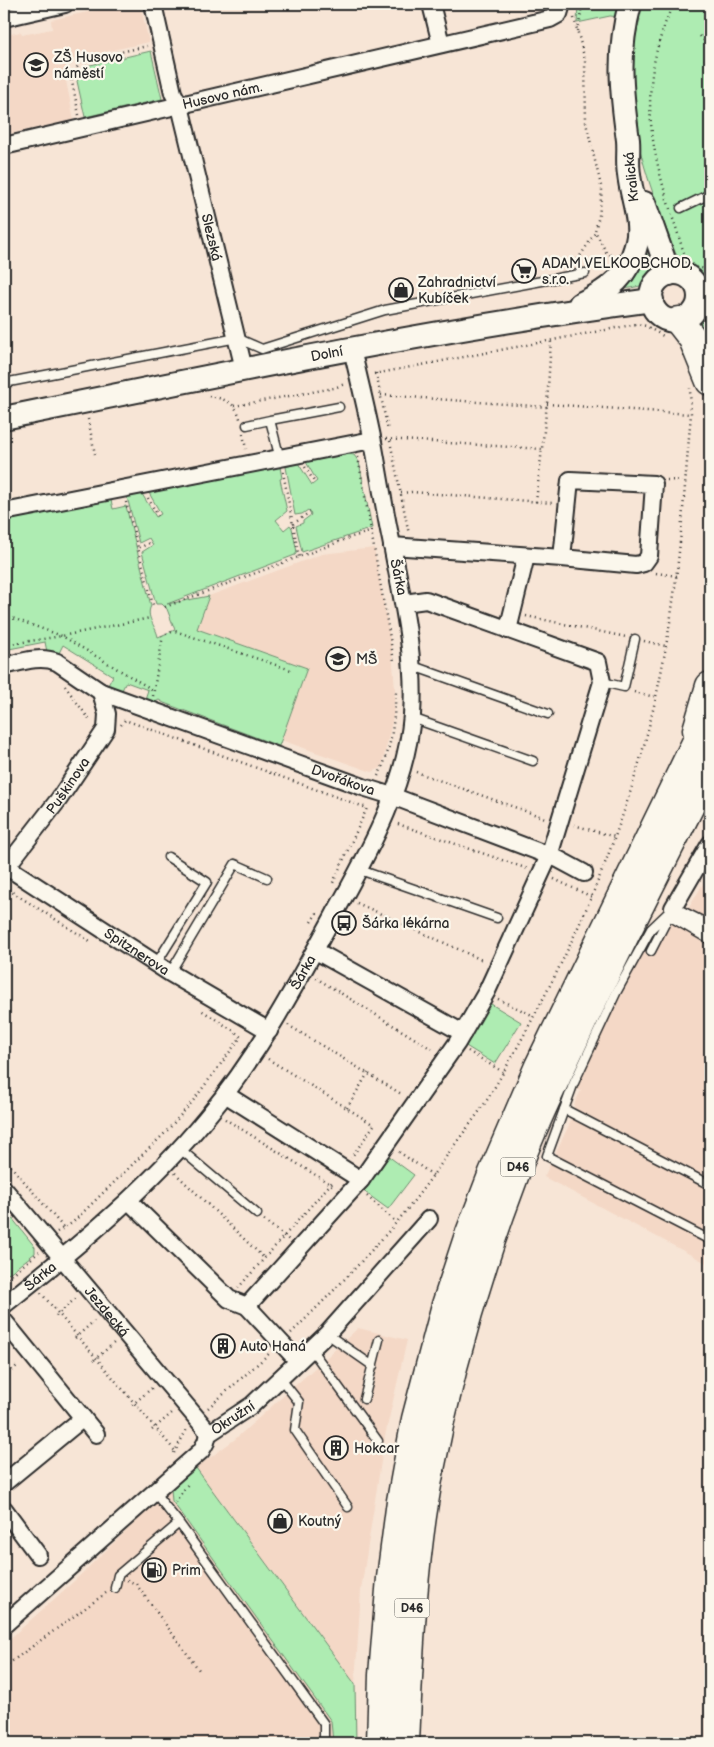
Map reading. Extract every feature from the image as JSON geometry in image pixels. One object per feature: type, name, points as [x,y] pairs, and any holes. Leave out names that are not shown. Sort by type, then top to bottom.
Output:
[{"type":"highway","points":[[673,330],[693,339],[710,381]]},
{"type":"highway","points":[[683,769],[710,686]]},
{"type":"highway","name":"D46","points":[[381,1743],[384,1665],[391,1578],[401,1501],[416,1419],[446,1305],[468,1238],[493,1173],[535,1074],[710,714]]},
{"type":"highway","name":"D46","points":[[405,1743],[413,1596],[426,1493],[447,1394],[469,1310],[513,1177],[546,1100],[602,981],[710,766]]},
{"type":"highway","points":[[654,877],[710,799]]},
{"type":"main road","name":"Kralická","points":[[560,312],[609,289],[622,276],[632,258],[637,242],[638,230],[628,172],[628,142],[622,103],[620,59],[630,4]]},
{"type":"main road","points":[[628,142],[642,199],[669,274]]},
{"type":"main road","points":[[669,274],[687,276],[704,290],[694,312],[673,330],[666,319],[653,306],[653,289],[655,284],[669,274]]},
{"type":"main road","name":"Dolní","points":[[4,418],[244,369],[560,312],[652,300]]},
{"type":"street","points":[[4,18],[30,7],[65,4]]},
{"type":"street","name":"Slezská","points":[[153,4],[173,93],[180,106],[244,369]]},
{"type":"street","points":[[432,4],[441,44]]},
{"type":"street","name":"Husovo nám.","points":[[4,146],[550,19],[559,14],[562,4]]},
{"type":"street","name":"Šárka","points":[[4,1305],[129,1201],[184,1151],[230,1097],[268,1031],[320,954],[378,833],[397,798],[412,718],[413,666],[404,603],[352,350]]},
{"type":"street","points":[[4,512],[124,493],[281,462],[372,440]]},
{"type":"street","points":[[562,558],[570,480],[654,484],[648,556],[644,563]]},
{"type":"street","name":"Šárka","points":[[392,546],[562,558],[636,566],[644,563]]},
{"type":"street","points":[[508,630],[526,556]]},
{"type":"street","points":[[247,1306],[355,1187],[447,1058],[487,991],[549,856],[602,682],[598,662],[426,600],[404,603]]},
{"type":"street","name":"Dvořákova","points":[[4,666],[36,659],[49,659],[57,662],[101,692],[397,798],[549,856],[584,873]]},
{"type":"street","name":"Puškinova","points":[[5,869],[59,799],[106,728],[108,714],[101,692]]},
{"type":"street","points":[[672,910],[710,844]]},
{"type":"street","name":"Spitznerova","points":[[5,869],[170,973],[268,1031]]},
{"type":"street","points":[[320,954],[460,1038]]},
{"type":"street","points":[[230,1097],[343,1169],[355,1187]]},
{"type":"street","name":"Jezdecká","points":[[4,1189],[205,1428],[208,1434]]},
{"type":"street","points":[[129,1201],[229,1299],[247,1306],[298,1361]]},
{"type":"street","name":"Okružní","points":[[4,1625],[201,1450],[208,1434],[252,1405],[327,1334],[429,1218]]},
{"type":"street","points":[[4,1322],[96,1434]]},
{"type":"street","points":[[4,1483],[83,1418]]},
{"type":"street","points":[[4,1508],[38,1555]]},
{"type":"lane","points":[[681,208],[710,194]]},
{"type":"lane","points":[[4,383],[237,338],[262,349],[385,310],[585,272]]},
{"type":"lane","points":[[244,426],[339,407]]},
{"type":"lane","points":[[270,420],[281,462]]},
{"type":"lane","points":[[602,682],[624,687],[635,640]]},
{"type":"lane","points":[[413,666],[548,714]]},
{"type":"lane","points":[[412,718],[532,761]]},
{"type":"lane","points":[[156,964],[207,882],[168,857]]},
{"type":"lane","points":[[170,973],[235,864],[267,878]]},
{"type":"lane","points":[[360,870],[497,918]]},
{"type":"lane","points":[[672,910],[710,925]]},
{"type":"lane","points":[[672,910],[710,932]]},
{"type":"lane","points":[[672,910],[710,940]]},
{"type":"lane","points":[[651,951],[672,910]]},
{"type":"lane","points":[[672,910],[651,929],[617,991],[573,1085],[547,1156],[710,1240]]},
{"type":"lane","points":[[564,1108],[710,1185]]},
{"type":"lane","points":[[184,1151],[257,1214]]},
{"type":"lane","points":[[327,1334],[373,1366]]},
{"type":"lane","points":[[364,1399],[379,1340]]},
{"type":"lane","points":[[311,1349],[378,1441]]},
{"type":"lane","points":[[280,1378],[299,1402],[295,1430],[348,1507]]},
{"type":"lane","points":[[154,1492],[324,1724],[324,1743]]},
{"type":"lane","points":[[115,1587],[118,1575],[179,1524]]},
{"type":"path","points":[[578,35],[581,11],[584,4]]},
{"type":"path","points":[[673,4],[660,35],[652,71],[649,99],[652,139],[658,168],[682,250],[692,264],[700,269],[710,268]]},
{"type":"path","points":[[567,276],[584,253],[595,231],[602,190],[586,123],[585,60],[574,16]]},
{"type":"path","points":[[709,46],[707,38],[710,24]]},
{"type":"path","points":[[700,36],[709,46]]},
{"type":"path","points":[[83,128],[71,77],[81,61],[162,43]]},
{"type":"path","points":[[595,231],[606,252],[616,258]]},
{"type":"path","points":[[234,406],[334,388],[376,373],[637,324],[673,330]]},
{"type":"path","points":[[536,502],[547,406],[551,340]]},
{"type":"path","points":[[376,373],[411,539],[410,548]]},
{"type":"path","points":[[381,395],[691,414]]},
{"type":"path","points":[[207,396],[223,399],[234,406],[240,420]]},
{"type":"path","points":[[88,419],[94,454]]},
{"type":"path","points":[[244,426],[246,449]]},
{"type":"path","points":[[372,440],[389,439],[542,449]]},
{"type":"path","points":[[356,450],[395,663]]},
{"type":"path","points":[[299,557],[281,462],[301,462],[315,483]]},
{"type":"path","points":[[401,493],[412,492],[566,505]]},
{"type":"path","points":[[153,604],[124,493],[145,493],[158,516]]},
{"type":"path","points":[[293,524],[310,512]]},
{"type":"path","points":[[165,606],[299,557],[388,528]]},
{"type":"path","points":[[139,548],[151,542]]},
{"type":"path","points":[[644,563],[653,572],[677,576]]},
{"type":"path","points":[[512,613],[666,646]]},
{"type":"path","points":[[4,615],[62,636],[153,690]]},
{"type":"path","points":[[4,645],[62,636],[150,618]]},
{"type":"path","points":[[158,701],[152,696],[163,635],[175,631],[294,671]]},
{"type":"path","points":[[60,680],[92,723]]},
{"type":"path","points":[[624,687],[631,691],[656,697]]},
{"type":"path","points":[[375,778],[380,774],[385,761],[395,717],[396,690]]},
{"type":"path","points":[[412,770],[554,821],[560,821],[615,837]]},
{"type":"path","points":[[397,798],[392,822],[542,873],[592,897]]},
{"type":"path","points":[[4,887],[94,943]]},
{"type":"path","points":[[354,901],[498,968]]},
{"type":"path","points":[[320,954],[313,976],[447,1058]]},
{"type":"path","points":[[487,991],[498,1000],[534,1016]]},
{"type":"path","points":[[72,1223],[165,1133],[193,1101],[241,1037],[201,1010]]},
{"type":"path","points":[[284,1024],[416,1103]]},
{"type":"path","points":[[460,1038],[503,1072]]},
{"type":"path","points":[[229,1299],[343,1169],[374,1125],[264,1056]]},
{"type":"path","points":[[347,1108],[368,1073]]},
{"type":"path","points":[[230,1097],[220,1115],[330,1184],[355,1187],[397,1223]]},
{"type":"path","points":[[390,1140],[400,1152],[433,1175]]},
{"type":"path","points":[[184,1151],[172,1171],[278,1272]]},
{"type":"path","points":[[4,1158],[63,1228]]},
{"type":"path","points":[[257,1214],[299,1249]]},
{"type":"path","points":[[4,1281],[38,1254],[39,1247]]},
{"type":"path","points":[[38,1290],[153,1429],[175,1452]]},
{"type":"path","points":[[57,1315],[81,1294]]},
{"type":"path","points":[[76,1337],[99,1317]]},
{"type":"path","points":[[95,1359],[118,1339]]},
{"type":"path","points":[[4,1376],[17,1366]]},
{"type":"path","points":[[133,1404],[156,1384]]},
{"type":"path","points":[[153,1429],[177,1408]]},
{"type":"path","points":[[4,1667],[127,1580],[136,1584],[199,1670]]},
{"type":"shaded area","name":"ZŠ Husovo náměstí","points":[[124,4],[140,4],[149,42],[72,59],[64,71],[74,120],[4,135],[4,31],[10,30],[11,34],[21,32],[22,35],[52,29],[51,20]]},
{"type":"shaded area","name":"MŠ","points":[[374,548],[392,651],[395,690],[393,717],[383,761],[381,768],[372,772],[281,740],[307,668],[197,629],[209,596],[322,554]]},
{"type":"shaded area","points":[[710,872],[710,1265],[544,1177],[570,1123],[575,1102],[581,1091],[575,1088],[654,931],[687,911]]},
{"type":"shaded area","points":[[358,1328],[407,1340],[385,1436],[361,1590],[355,1684],[196,1468],[234,1440]]},
{"type":"shaded area","points":[[170,1478],[172,1501],[332,1721],[333,1743],[4,1743],[4,1644],[72,1583],[147,1511],[133,1511]]},
{"type":"green space","points":[[578,4],[710,4],[710,54],[704,59],[710,68],[710,277],[693,274],[684,267],[678,258],[653,194],[642,156],[634,118],[630,79],[632,56],[640,19],[610,16],[577,23]]},
{"type":"green space","points":[[151,51],[162,99],[85,117],[77,81],[83,75],[86,66]]},
{"type":"green space","points":[[645,249],[652,267],[652,278],[643,285],[623,289]]},
{"type":"green space","points":[[710,305],[710,351],[692,323]]},
{"type":"green space","points":[[348,454],[354,455],[359,462],[372,528],[302,552],[296,526],[303,523],[311,515],[308,510],[302,514],[295,515],[286,467],[298,463],[312,485],[317,481],[306,462]]},
{"type":"green space","points":[[280,467],[282,478],[280,479],[287,511],[276,520],[284,530],[290,525],[292,528],[297,552],[295,555],[167,604],[209,596],[197,629],[307,668],[279,746],[159,700],[152,704],[145,699],[148,690],[126,682],[121,692],[108,685],[113,676],[63,645],[59,653],[47,652],[45,642],[4,650],[4,521],[111,500],[113,509],[126,506],[151,606],[149,614],[158,637],[175,630],[167,609],[162,604],[156,604],[142,552],[153,545],[149,538],[139,543],[127,497],[142,494],[156,517],[161,514],[149,493]]},
{"type":"green space","points":[[486,1001],[521,1022],[495,1064],[461,1043]]},
{"type":"green space","points":[[384,1153],[414,1175],[388,1209],[358,1187]]},
{"type":"green space","points":[[4,1208],[35,1247],[35,1253],[4,1277]]},
{"type":"green space","points":[[196,1468],[355,1684],[356,1743],[333,1743],[331,1721],[172,1501],[171,1489]]},
{"type":"place","name":"ZŠ Husovo náměstí","points":[[36,65]]},
{"type":"place","name":"ADAM VELKOOBCHOD, s.r.o.","points":[[524,271]]},
{"type":"place","name":"Zahradnictví Kubíček","points":[[401,290]]},
{"type":"place","name":"MŠ","points":[[338,659]]},
{"type":"place","name":"Šárka lékárna","points":[[344,923]]},
{"type":"place","name":"Auto Haná","points":[[223,1346]]},
{"type":"place","name":"Hokcar","points":[[336,1448]]},
{"type":"place","name":"Koutný","points":[[280,1521]]},
{"type":"place","name":"Prim","points":[[154,1570]]}]
